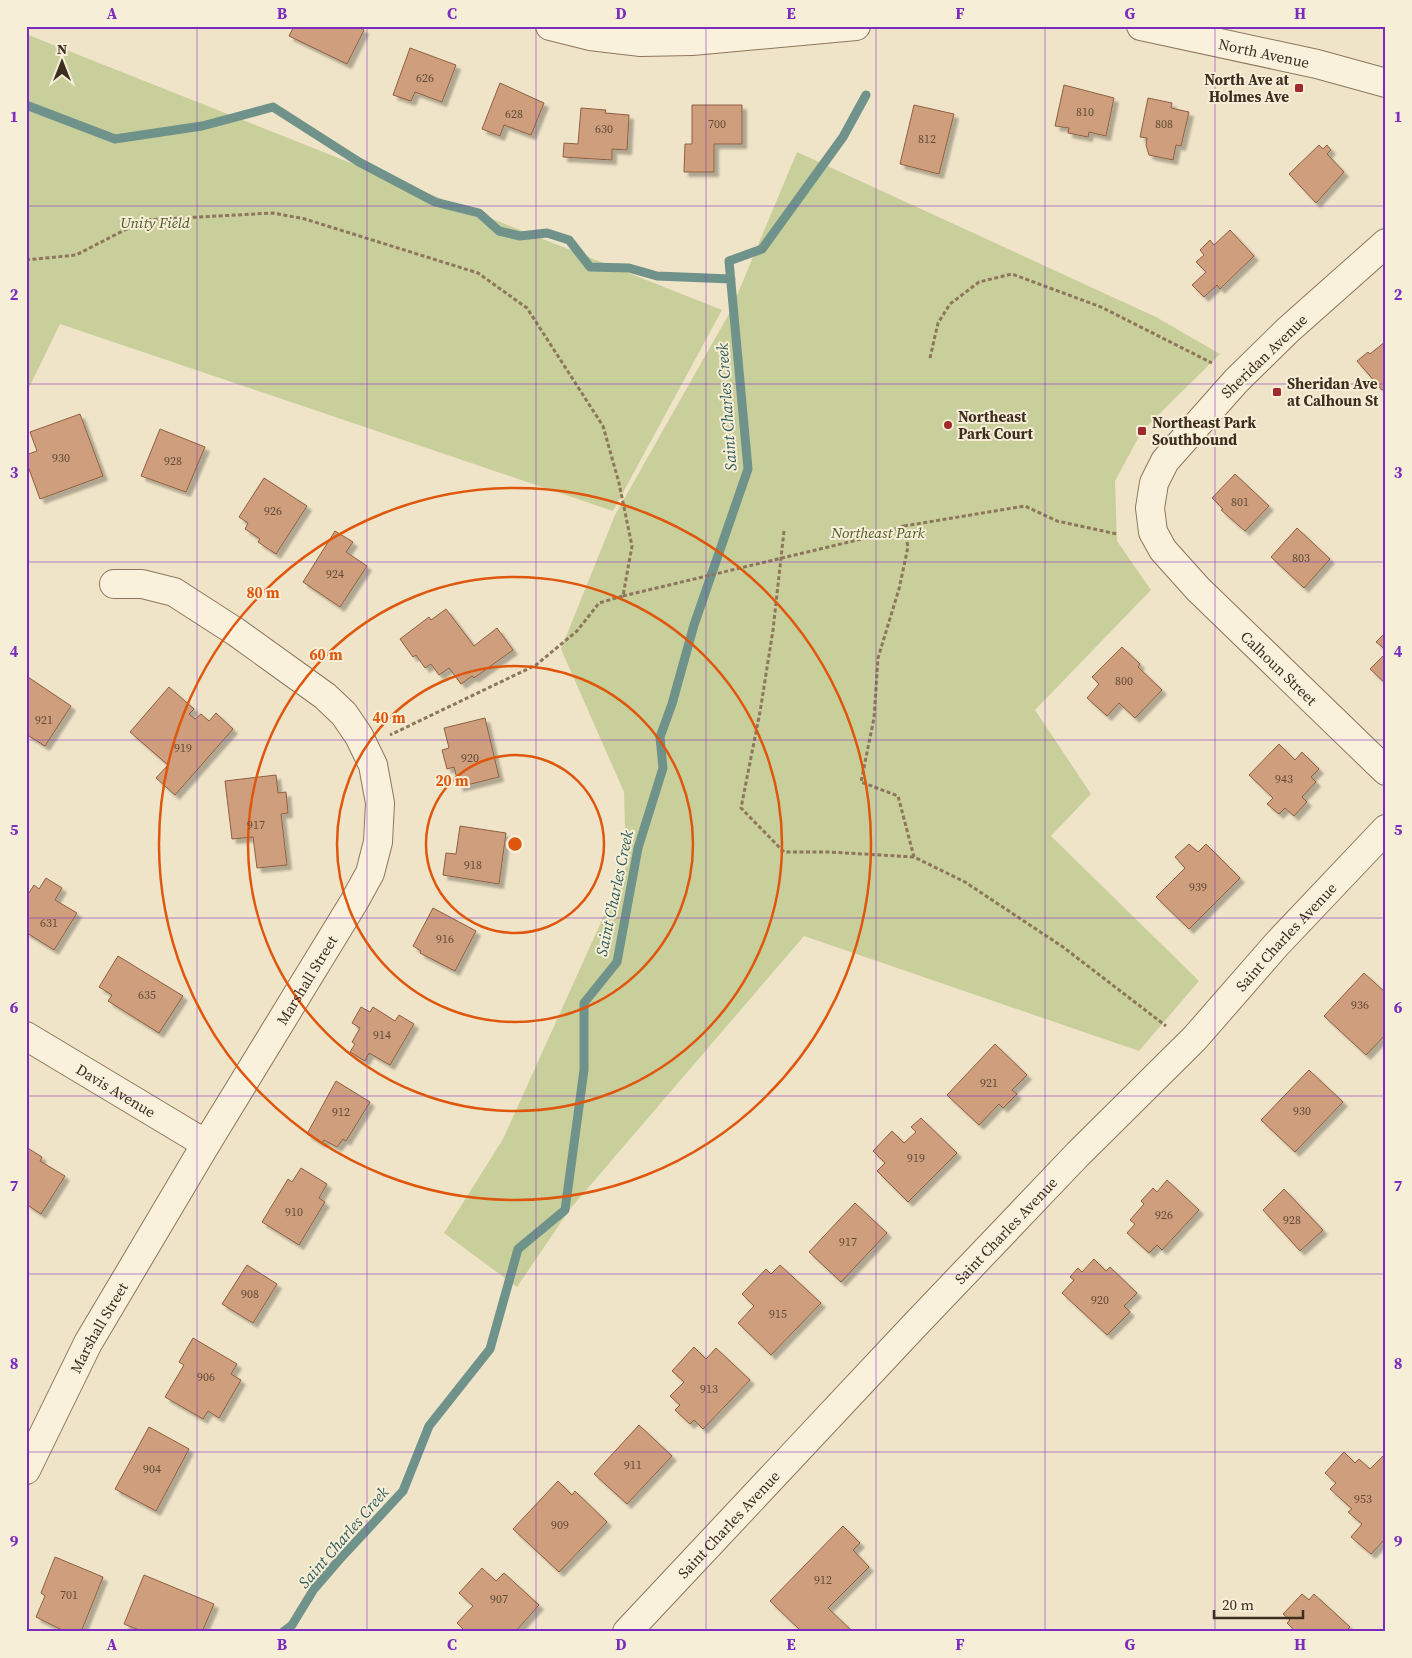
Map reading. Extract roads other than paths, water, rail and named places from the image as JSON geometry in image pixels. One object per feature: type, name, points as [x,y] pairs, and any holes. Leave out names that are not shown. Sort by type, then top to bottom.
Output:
[{"type":"street","points":[[550,26],[590,36],[641,42],[692,41],[758,30],[856,26]]},
{"type":"street","name":"North Avenue","points":[[1141,26],[1182,30],[1386,83]]},
{"type":"street","name":"Sheridan Avenue","points":[[1174,563],[1152,532],[1150,508],[1154,483],[1165,461],[1236,381],[1288,330],[1386,243]]},
{"type":"street","name":"Calhoun Street","points":[[1174,563],[1198,590],[1386,771]]},
{"type":"street","name":"Marshall Street","points":[[26,1470],[88,1343],[206,1144],[354,902],[370,873],[378,842],[380,803],[373,765],[359,736],[344,714],[325,696],[236,632],[174,592],[142,584],[114,584]]},
{"type":"street","name":"Saint Charles Avenue","points":[[628,1632],[914,1326],[1078,1154],[1195,1038],[1277,944],[1386,829]]},
{"type":"street","name":"Davis Avenue","points":[[26,1036],[206,1144]]},
{"type":"waterway","name":"Saint Charles Creek","points":[[283,1632],[292,1625],[314,1589],[403,1491],[429,1426],[490,1349],[518,1249],[565,1210],[584,1070],[584,1003],[617,962],[638,848],[663,768],[660,737],[672,704],[694,625],[748,469],[729,261],[762,249],[843,137],[866,95]]},
{"type":"waterway","points":[[26,105],[115,139],[202,126],[273,107],[359,162],[435,202],[479,213],[499,231],[520,236],[547,233],[569,240],[590,267],[629,268],[657,276],[731,279]]},
{"type":"place","name":"North Ave at Holmes Ave","points":[[1299,88]]},
{"type":"place","name":"Sheridan Ave at Calhoun St","points":[[1277,392]]},
{"type":"place","name":"Northeast Park Court","points":[[948,425]]},
{"type":"place","name":"Northeast Park Southbound","points":[[1142,431]]},
{"type":"park label","name":"Unity Field","points":[[155,222]]},
{"type":"park label","name":"Northeast Park","points":[[878,532]]}]
